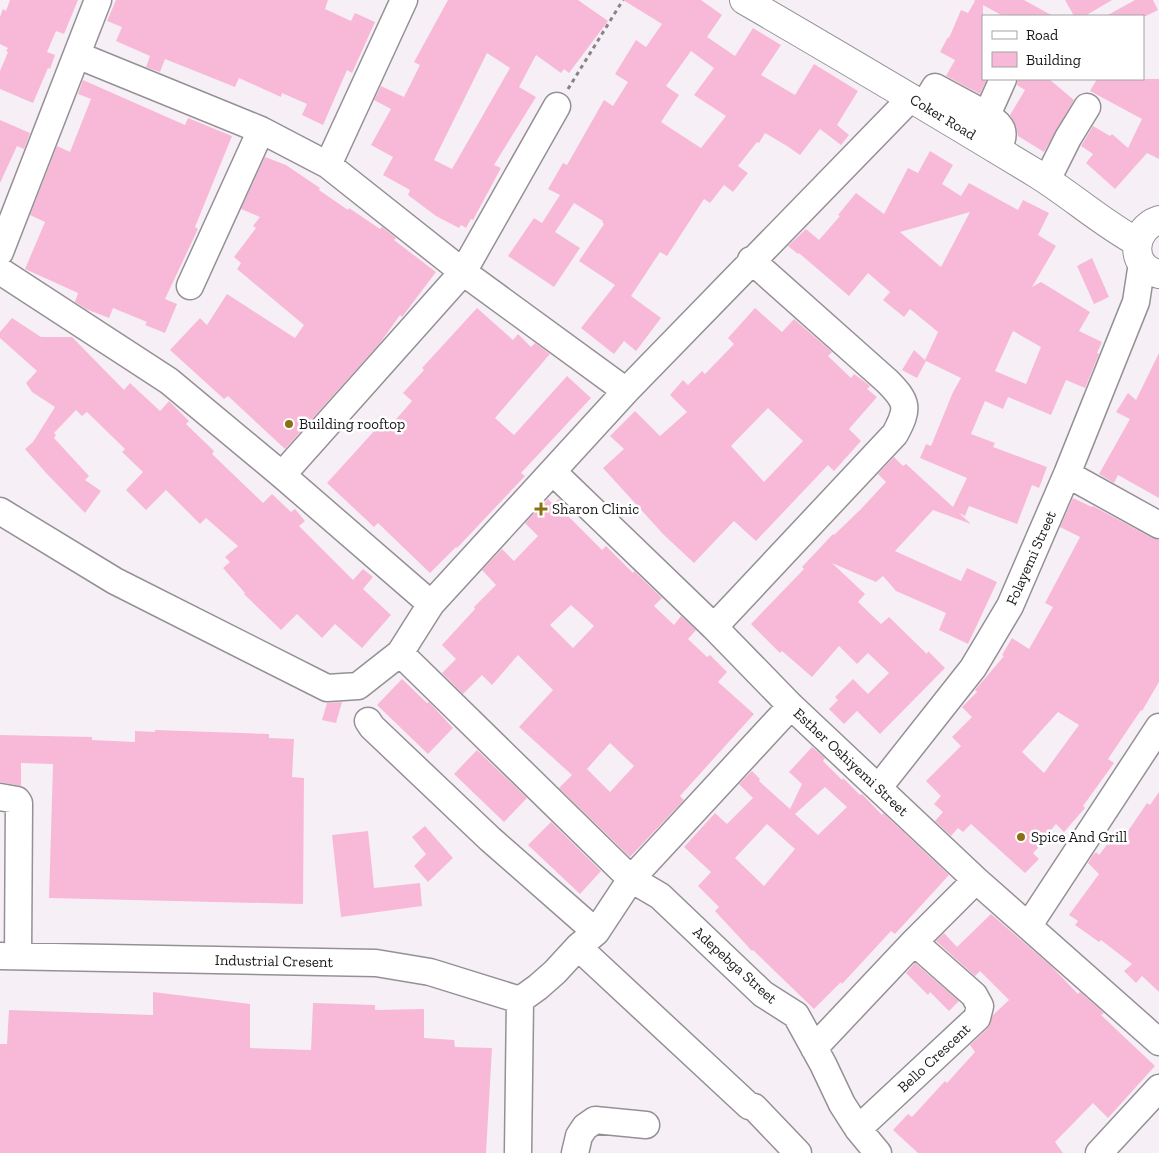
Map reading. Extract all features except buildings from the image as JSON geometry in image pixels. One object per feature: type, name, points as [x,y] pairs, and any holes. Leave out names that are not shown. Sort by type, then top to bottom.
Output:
[{"type":"main road","name":"Coker Road","points":[[744,0],[917,101],[1047,180],[1116,230],[1150,251]]},
{"type":"street","points":[[0,252],[98,0]]},
{"type":"street","points":[[328,165],[397,3]]},
{"type":"street","points":[[77,55],[262,130],[328,165],[463,272],[626,391]]},
{"type":"street","points":[[987,115],[1002,80]]},
{"type":"street","points":[[0,511],[116,581],[327,688],[358,686],[400,653],[431,604],[626,391],[751,260],[917,101],[935,87],[987,115],[996,121],[1003,132],[1002,142],[997,150]]},
{"type":"street","points":[[282,476],[463,272],[557,106]]},
{"type":"street","points":[[1047,180],[1068,138],[1087,107]]},
{"type":"street","points":[[190,286],[262,130]]},
{"type":"street","name":"Folayemi Street","points":[[879,787],[972,668],[1010,606],[1067,474],[1136,302],[1150,251]]},
{"type":"street","points":[[714,627],[895,434],[902,420],[905,403],[887,381],[751,260]]},
{"type":"street","points":[[0,271],[169,381],[431,604]]},
{"type":"street","name":"Esther Oshiyemi Street","points":[[553,472],[714,627],[791,706],[976,880],[1159,1042]]},
{"type":"street","points":[[1067,474],[1159,525]]},
{"type":"street","name":"Adepebga Street","points":[[400,653],[626,885],[660,896],[763,994],[796,1015],[842,1104],[858,1129],[878,1153]]},
{"type":"street","points":[[518,1153],[529,994],[555,972],[587,940],[626,885],[791,706]]},
{"type":"street","points":[[368,721],[372,727],[490,839],[749,1106],[754,1107],[798,1153]]},
{"type":"street","points":[[1029,925],[1159,726]]},
{"type":"street","points":[[0,797],[16,800],[19,803],[9,956]]},
{"type":"street","points":[[814,1048],[914,942],[976,880]]},
{"type":"street","name":"Bello Crescent","points":[[858,1129],[977,1018],[980,1006],[974,995],[914,942]]},
{"type":"street","name":"Industrial Cresent","points":[[9,956],[376,963],[430,972],[529,994]]},
{"type":"street","points":[[1099,1153],[1159,1088]]},
{"type":"street","points":[[575,1153],[585,1127],[595,1120],[646,1125]]},
{"type":"path","points":[[557,106],[623,0]]},
{"type":"place","name":"Building rooftop","points":[[289,424]]},
{"type":"place","name":"Sharon Clinic","points":[[541,509]]},
{"type":"place","name":"Spice And Grill","points":[[1021,837]]}]
